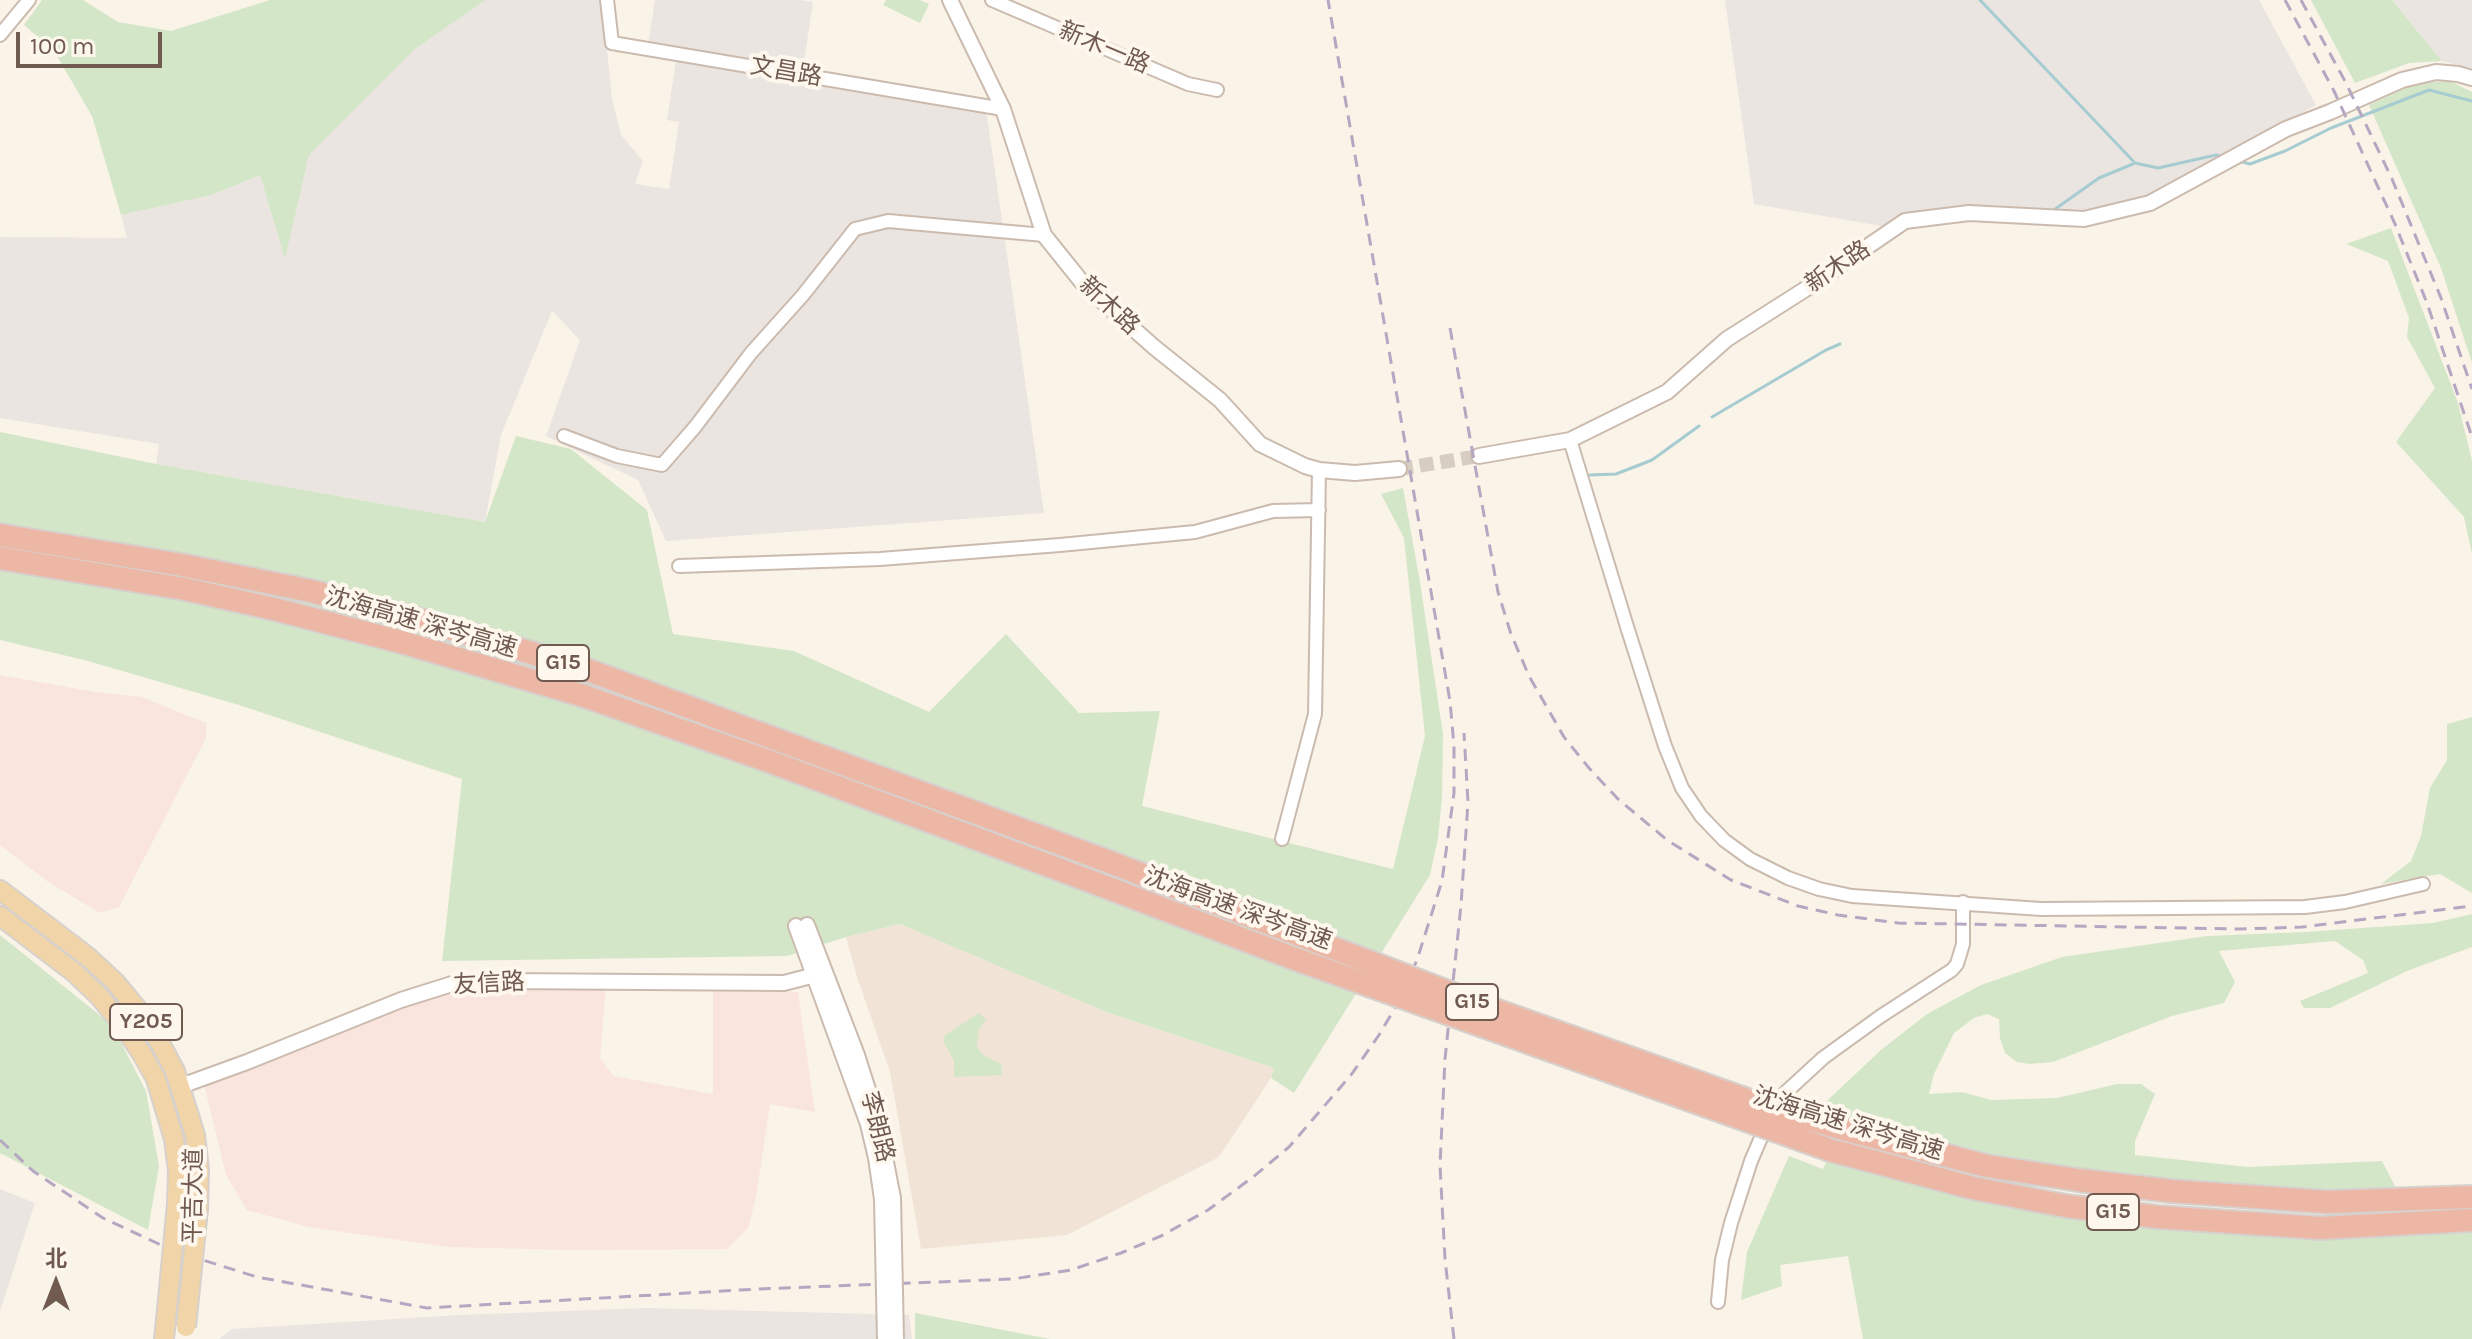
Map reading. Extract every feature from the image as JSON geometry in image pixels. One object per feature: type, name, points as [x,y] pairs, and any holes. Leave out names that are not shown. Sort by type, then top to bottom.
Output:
[{"type":"highway","name":"沈海高速 深岑高速","points":[[0,535],[182,565],[311,591],[585,669],[1107,861],[1484,1006],[1770,1108],[1843,1129],[1987,1166],[2171,1191],[2327,1202],[2472,1197]]},
{"type":"highway","name":"沈海高速 深岑高速","points":[[0,558],[185,589],[274,609],[405,643],[584,696],[786,767],[1290,957],[1830,1150],[1973,1188],[2066,1206],[2158,1217],[2320,1228],[2472,1220]]},
{"type":"main road","name":"平吉大道","points":[[0,890],[88,957],[115,982],[160,1043],[179,1082],[195,1135],[199,1170],[186,1333]]},
{"type":"main road","name":"平吉大道","points":[[0,916],[75,973],[99,996],[122,1024],[156,1079],[174,1139],[178,1171],[165,1330]]},
{"type":"street","points":[[0,35],[29,0]]},
{"type":"street","name":"文昌路","points":[[607,0],[612,43],[1003,109]]},
{"type":"street","name":"新木路","points":[[950,0],[1003,109],[1044,235],[1085,286],[1220,400],[1260,444],[1319,470],[1355,473],[1399,469]]},
{"type":"street","name":"新木一路","points":[[992,0],[1188,84],[1217,90]]},
{"type":"street","name":"新木路","points":[[1479,456],[1570,440],[1667,392],[1727,339],[1905,221],[1969,213],[2084,219],[2150,203],[2286,129],[2413,76],[2447,72],[2472,78]]},
{"type":"street","points":[[564,436],[617,456],[662,465],[855,229],[888,221],[1044,235]]},
{"type":"street","points":[[1570,440],[1665,746],[1682,788],[1701,816],[1724,840],[1750,859],[1788,878],[1852,896],[2041,909],[2305,907],[2345,902],[2423,884]]},
{"type":"street","points":[[1282,839],[1315,714],[1319,470]]},
{"type":"street","points":[[679,566],[880,559],[1060,545],[1195,532],[1273,511],[1319,510]]},
{"type":"street","points":[[1718,1302],[1722,1260],[1731,1223],[1751,1161],[1769,1119],[1785,1093],[1823,1058],[1952,970],[1963,944],[1963,902]]},
{"type":"street","name":"李朗路","points":[[885,1339],[887,1199],[868,1124],[813,970],[802,926],[857,1055],[878,1121],[887,1199],[896,1339]]},
{"type":"street","name":"友信路","points":[[179,1082],[247,1062],[401,1000],[455,983],[784,983],[813,970]]},
{"type":"shaded area","points":[[486,0],[602,0],[612,98],[621,135],[643,161],[635,184],[669,189],[679,122],[667,120],[676,61],[986,109],[1044,513],[666,541],[638,480],[546,436],[580,340],[552,311],[501,435],[485,522],[156,464],[159,444],[0,418],[0,237],[127,238],[121,215],[212,195],[260,175],[285,257],[309,155],[415,49]]},
{"type":"shaded area","points":[[655,0],[813,2],[803,69],[648,45]]},
{"type":"shaded area","points":[[1725,0],[2259,0],[2316,105],[2147,198],[2083,213],[2036,212],[1887,227],[1754,204]]},
{"type":"shaded area","points":[[2392,0],[2472,0],[2472,69],[2442,61]]},
{"type":"shaded area","points":[[0,675],[142,697],[206,723],[206,738],[119,907],[100,913],[47,881],[0,845]]},
{"type":"shaded area","points":[[900,924],[1106,1012],[1275,1068],[1219,1157],[1067,1235],[921,1249],[890,1072],[846,937]]},
{"type":"shaded area","points":[[456,982],[606,985],[600,1058],[613,1076],[713,1094],[713,991],[798,992],[815,1112],[770,1104],[756,1197],[748,1228],[727,1249],[448,1247],[308,1227],[247,1210],[226,1175],[204,1084]]},
{"type":"shaded area","points":[[0,1189],[35,1203],[0,1311]]},
{"type":"shaded area","points":[[647,1308],[909,1315],[912,1339],[219,1339],[232,1329],[459,1315]]},
{"type":"green space","points":[[42,0],[83,0],[118,22],[171,31],[270,0],[486,0],[415,49],[309,155],[285,259],[260,175],[212,195],[121,215],[92,116],[54,51],[24,25]]},
{"type":"green space","points":[[886,0],[920,0],[929,4],[920,23],[883,5]]},
{"type":"green space","points":[[2311,0],[2392,0],[2442,61],[2409,63],[2355,83]]},
{"type":"green space","points":[[2450,81],[2472,92],[2472,363],[2441,268],[2369,105],[2417,83]]},
{"type":"green space","points":[[2391,228],[2458,403],[2472,461],[2472,554],[2464,517],[2396,442],[2435,388],[2407,337],[2409,318],[2388,261],[2346,244]]},
{"type":"green space","points":[[0,432],[156,464],[485,522],[516,436],[571,449],[647,510],[673,634],[794,651],[929,712],[1006,634],[1079,713],[1160,711],[1142,806],[1393,869],[1425,736],[1404,538],[1381,494],[1403,488],[1443,734],[1442,798],[1430,875],[1294,1093],[1271,1078],[1274,1068],[1106,1012],[900,924],[787,956],[442,961],[462,779],[239,705],[88,661],[0,640]]},
{"type":"green space","points":[[2472,717],[2472,893],[2440,874],[2381,884],[2411,861],[2421,836],[2430,788],[2447,760],[2447,724]]},
{"type":"green space","points":[[2472,914],[2472,947],[2407,971],[2330,1008],[2304,1008],[2300,1001],[2368,973],[2363,960],[2335,941],[2219,951],[2235,982],[2224,1003],[2172,1016],[2053,1062],[2017,1062],[2005,1053],[1999,1019],[1987,1014],[1974,1018],[1954,1033],[1934,1074],[1929,1094],[1962,1092],[1991,1100],[2057,1098],[2117,1084],[2141,1084],[2155,1094],[2135,1141],[2135,1155],[2248,1167],[2382,1161],[2397,1190],[2294,1192],[2142,1182],[2010,1162],[1815,1112],[1881,1050],[1927,1014],[1981,985],[2062,957],[2207,936],[2433,923]]},
{"type":"green space","points":[[0,935],[112,1025],[146,1091],[159,1166],[148,1230],[0,1153]]},
{"type":"green space","points":[[979,1013],[986,1020],[979,1030],[977,1045],[980,1052],[1001,1064],[1003,1075],[954,1077],[954,1061],[943,1041],[945,1035]]},
{"type":"green space","points":[[1789,1156],[1823,1169],[1829,1156],[1987,1200],[2077,1218],[2200,1230],[2336,1235],[2472,1233],[2472,1339],[1863,1339],[1848,1256],[1780,1265],[1782,1286],[1741,1300],[1747,1252]]},
{"type":"green space","points":[[915,1313],[1050,1339],[915,1339]]},
{"type":"waterway","points":[[1980,0],[2135,163],[2158,168],[2216,155],[2224,157]]},
{"type":"waterway","points":[[2239,161],[2250,164],[2285,151],[2331,128],[2429,90],[2472,101]]},
{"type":"waterway","points":[[2051,212],[2099,178],[2133,164]]},
{"type":"waterway","points":[[1712,417],[1840,344]]},
{"type":"waterway","points":[[1590,475],[1616,474],[1652,460],[1699,426]]},
{"type":"tunnel","points":[[1399,469],[1479,456]]},
{"type":"railway","points":[[0,1140],[33,1171],[103,1218],[174,1251],[257,1277],[427,1308],[758,1289],[1013,1279],[1071,1270],[1161,1236],[1208,1210],[1289,1147],[1351,1075],[1395,1008],[1417,960],[1442,881],[1454,793],[1450,701],[1328,0]]},
{"type":"railway","points":[[2285,0],[2334,91],[2395,224],[2427,303],[2472,437]]},
{"type":"railway","points":[[2301,0],[2346,83],[2392,179],[2441,298],[2472,389]]},
{"type":"railway","points":[[1450,328],[1498,592],[1529,676],[1564,737],[1618,799],[1667,840],[1731,880],[1798,906],[1898,923],[2241,929],[2302,927],[2472,906]]},
{"type":"railway","points":[[1454,1339],[1445,1259],[1440,1165],[1445,1059],[1468,802],[1464,733]]}]
